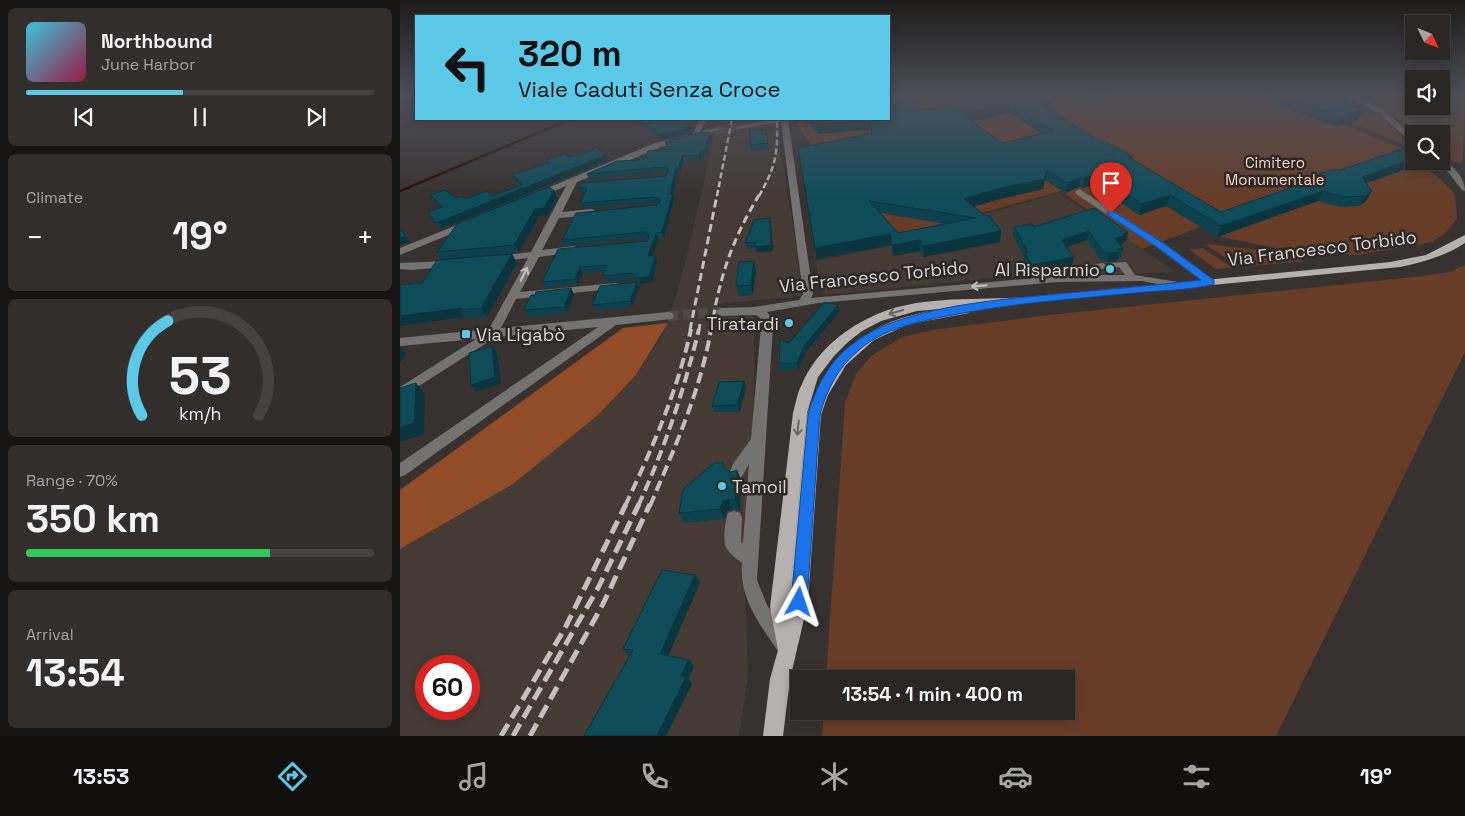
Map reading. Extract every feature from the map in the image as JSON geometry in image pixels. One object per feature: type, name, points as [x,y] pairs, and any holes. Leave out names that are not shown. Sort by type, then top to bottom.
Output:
[{"type":"main road","name":"Via Francesco Torbido","points":[[774,736],[780,679],[799,602],[814,415],[820,394],[831,373],[855,347],[876,334],[926,316],[996,303],[1417,261],[1437,255],[1465,238]]},
{"type":"street","points":[[696,134],[699,128]]},
{"type":"street","points":[[785,128],[808,294],[802,303]]},
{"type":"street","points":[[528,199],[573,182],[658,145],[716,130]]},
{"type":"street","points":[[1450,168],[1465,188]]},
{"type":"street","points":[[573,182],[590,183]]},
{"type":"street","points":[[400,393],[493,333],[573,182]]},
{"type":"street","points":[[1079,192],[1160,245],[1210,282]]},
{"type":"street","points":[[557,215],[606,211]]},
{"type":"street","points":[[400,252],[473,222]]},
{"type":"street","points":[[487,260],[533,256],[548,251],[588,248]]},
{"type":"street","points":[[400,266],[412,267],[459,263]]},
{"type":"street","points":[[1087,278],[1082,269],[1122,264],[1132,278]]},
{"type":"street","name":"Via Francesco Torbido","points":[[721,312],[754,311],[802,303],[1058,279],[1132,278],[1158,280],[1178,285]]},
{"type":"street","points":[[514,296],[624,285]]},
{"type":"street","points":[[754,311],[759,311],[765,316],[767,326],[749,580],[760,610],[787,649]]},
{"type":"street","points":[[400,342],[612,323],[668,316]]},
{"type":"street","points":[[400,471],[612,323]]},
{"type":"street","points":[[736,474],[738,468],[758,440]]},
{"type":"street","points":[[734,518],[732,545],[750,560]]},
{"type":"shaded area","points":[[716,128],[777,128],[797,249],[801,296],[718,304],[715,318],[754,315],[754,407],[745,581],[748,675],[739,736],[400,736],[400,549],[513,484],[598,415],[636,376],[663,334],[687,256]]},
{"type":"shaded area","points":[[1059,193],[1176,272],[1059,276],[1052,272],[822,295],[815,261],[901,244],[897,239]]},
{"type":"shaded area","points":[[668,323],[636,375],[598,415],[513,484],[400,549],[400,490],[623,328]]},
{"type":"green space","name":"Cimitero Monumentale","points":[[800,128],[1354,128],[1405,149],[1405,170],[1429,170],[1439,178],[1455,194],[1457,218],[1447,232],[1432,242],[1358,255],[1270,247],[1222,237],[1203,226],[1142,249],[1061,191],[898,236],[813,149]]},
{"type":"green space","name":"Cimitero Monumentale","points":[[1364,128],[1395,128],[1405,141],[1405,145]]},
{"type":"green space","points":[[1450,128],[1464,128],[1463,161],[1459,163],[1450,160]]},
{"type":"green space","points":[[1208,244],[1274,252],[1301,258],[1304,261],[1240,267],[1207,246]]},
{"type":"green space","points":[[1202,248],[1231,268],[1216,269],[1190,250]]},
{"type":"green space","points":[[1465,265],[1465,352],[1276,736],[822,736],[823,720],[1075,720],[1075,670],[827,670],[845,402],[856,374],[871,356],[902,337],[933,330],[1050,315],[1450,272]]},
{"type":"building","points":[[654,128],[685,128],[659,135]]},
{"type":"building","points":[[871,128],[982,128],[1002,143],[1054,131],[1050,128],[1079,128],[1100,141],[1109,143],[1132,156],[1130,157],[1133,160],[1221,212],[1307,182],[1305,181],[1311,179],[1308,178],[1331,170],[1340,170],[1405,148],[1405,161],[1362,177],[1372,191],[1365,196],[1344,197],[1323,191],[1221,226],[1170,195],[1142,204],[1096,174],[1084,178],[1081,177],[1067,183],[1047,170],[1044,179],[997,189],[964,199],[986,216],[989,216],[1001,231],[923,246],[920,240],[892,245],[890,234],[815,248],[798,148],[872,133]],"holes":[[[869,201],[976,218],[898,233]]]},
{"type":"building","points":[[766,129],[768,143],[750,145],[750,130]]},
{"type":"building","points":[[710,132],[704,151],[698,155],[682,156],[679,166],[676,167],[670,194],[673,194],[662,232],[656,233],[648,256],[655,256],[649,277],[638,278],[631,273],[603,276],[607,265],[580,267],[575,279],[542,282],[558,249],[647,241],[649,239],[648,234],[644,232],[562,240],[576,213],[657,205],[661,201],[654,197],[580,203],[587,188],[579,188],[581,183],[666,176],[668,169],[663,167],[587,174],[617,161],[639,160],[646,157],[648,151],[670,149],[665,142],[697,133]]},
{"type":"building","points":[[595,147],[606,155],[439,222],[435,222],[428,212],[443,207],[430,195],[445,190],[456,198],[462,196],[465,199],[487,191],[493,196],[523,184],[512,175],[549,163],[545,160],[564,154],[569,157],[594,150]]},
{"type":"building","points":[[548,187],[554,190],[544,208],[535,209],[514,245],[437,252],[457,224]]},
{"type":"building","points":[[1094,208],[1128,232],[1115,239],[1123,248],[1117,249],[1119,252],[1103,252],[1089,231],[1062,240],[1074,257],[1031,265],[1025,253],[1028,252],[1014,227],[1032,224],[1034,227]]},
{"type":"building","points":[[770,218],[771,245],[755,247],[755,242],[745,243],[754,220]]},
{"type":"building","points":[[400,229],[406,236],[400,238]]},
{"type":"building","points":[[512,254],[481,308],[460,310],[462,308],[400,316],[400,285],[422,283],[437,260]]},
{"type":"building","points":[[754,261],[751,285],[736,286],[739,262]]},
{"type":"building","points":[[637,282],[630,301],[592,305],[600,286]]},
{"type":"building","points":[[571,288],[564,307],[524,310],[531,295],[535,295],[536,292]]},
{"type":"building","points":[[824,302],[838,305],[804,346],[797,363],[779,363],[780,340],[789,343]]},
{"type":"building","points":[[492,346],[495,377],[471,385],[469,353]]},
{"type":"building","points":[[744,381],[737,405],[712,406],[719,382]]},
{"type":"building","points":[[416,383],[414,423],[400,428],[400,388]]},
{"type":"building","name":"Tamoil","points":[[714,463],[723,463],[725,469],[731,472],[737,470],[735,501],[729,499],[723,501],[720,509],[679,513],[683,489]]},
{"type":"building","points":[[662,570],[695,575],[660,654],[689,660],[681,676],[686,677],[657,736],[584,736],[633,650],[623,649]]},
{"type":"waterway","points":[[400,191],[549,128]]},
{"type":"tunnel","points":[[716,130],[728,128]]},
{"type":"tunnel","points":[[668,316],[721,312]]},
{"type":"railway","points":[[717,196],[730,128]]},
{"type":"railway","points":[[759,196],[775,159],[777,128]]},
{"type":"railway","points":[[690,330],[717,195]]},
{"type":"railway","points":[[711,330],[718,293],[728,260],[741,228],[759,195]]},
{"type":"railway","points":[[699,330],[700,324]]},
{"type":"railway","points":[[625,506],[672,397],[691,329]]},
{"type":"railway","points":[[638,506],[673,419],[699,329]]},
{"type":"railway","points":[[650,506],[694,397],[711,329]]},
{"type":"railway","points":[[501,736],[565,628],[626,504]]},
{"type":"railway","points":[[513,736],[598,588],[639,504]]},
{"type":"railway","points":[[530,736],[603,604],[650,504]]},
{"type":"place","name":"Al Risparmio","points":[[1110,269]]},
{"type":"place","name":"Tiratardi","points":[[789,323]]},
{"type":"place","name":"Via Ligabò","points":[[466,334]]},
{"type":"place","name":"Tamoil","points":[[722,486]]},
{"type":"route","points":[[799,602],[814,415],[820,394],[831,373],[855,347],[876,334],[926,316],[996,303],[1210,282],[1160,245],[1111,213]]}]
